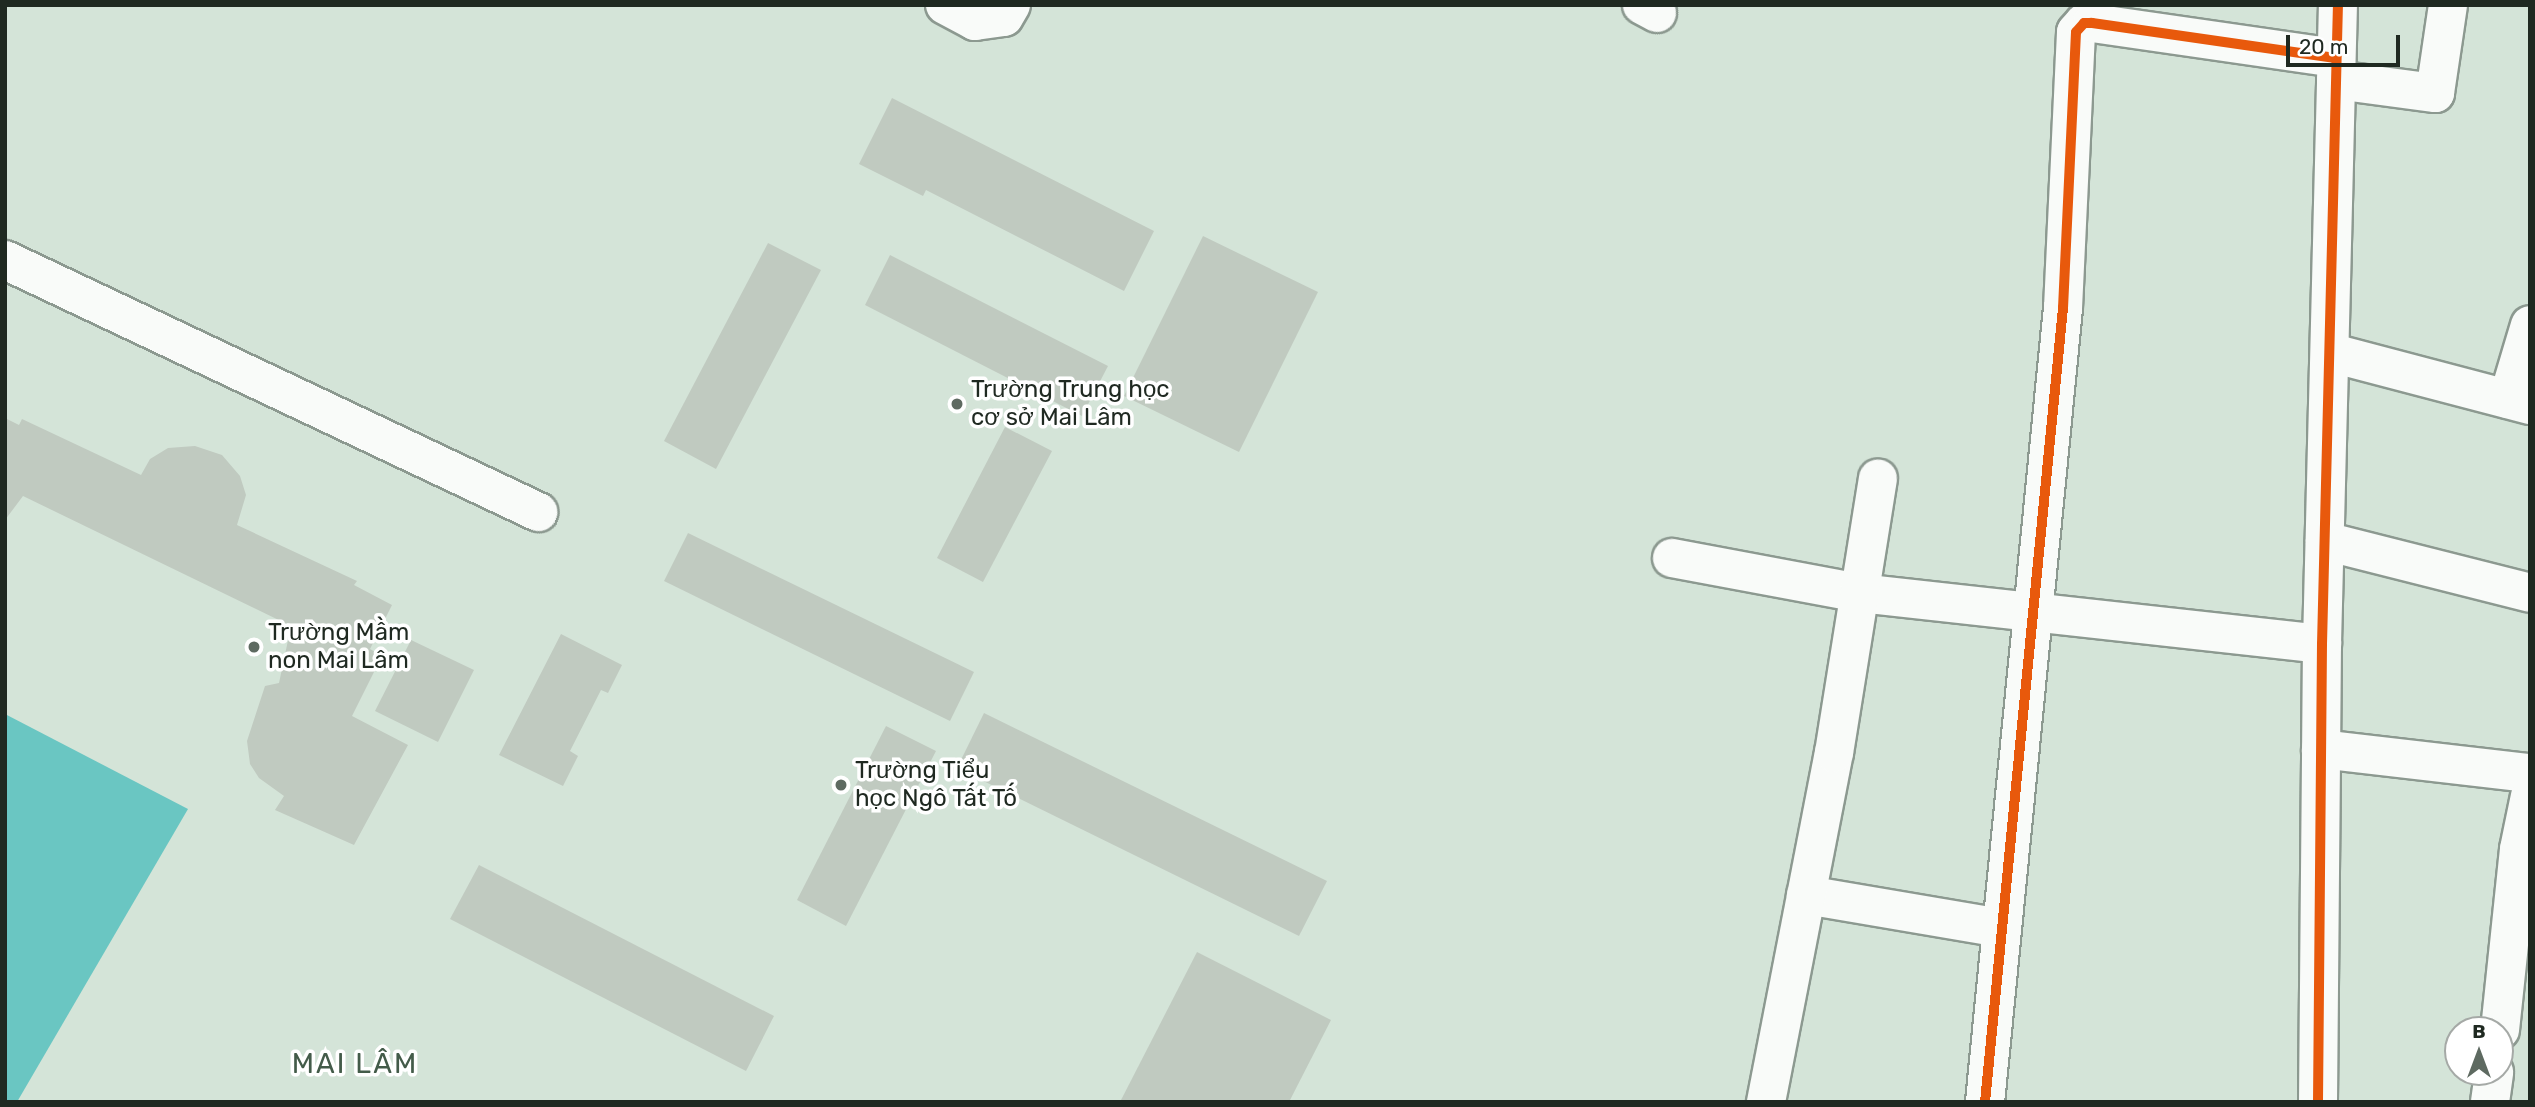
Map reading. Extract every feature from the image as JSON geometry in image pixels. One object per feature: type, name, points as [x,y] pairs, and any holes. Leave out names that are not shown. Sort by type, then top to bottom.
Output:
[{"type":"street","points":[[945,5],[975,21],[1004,17],[1011,5]]},
{"type":"street","points":[[2318,1102],[2322,644],[2332,353],[2338,5]]},
{"type":"street","points":[[1984,1102],[2030,613],[2063,308],[2075,40],[2087,14],[2435,93],[2448,5]]},
{"type":"street","points":[[5,260],[538,512]]},
{"type":"street","points":[[2332,353],[2519,402],[2530,325]]},
{"type":"street","points":[[1766,1102],[1806,895],[1878,478]]},
{"type":"street","points":[[2325,541],[2530,593]]},
{"type":"street","points":[[1672,558],[1859,593],[2322,644]]},
{"type":"street","points":[[2321,749],[2530,773]]},
{"type":"street","points":[[2501,1016],[2519,849],[2530,796]]},
{"type":"street","points":[[1806,895],[2001,928]]},
{"type":"water","points":[[5,714],[188,809],[17,1102],[5,1102]]},
{"type":"building","points":[[892,98],[1154,231],[1124,291],[926,190],[923,196],[859,164]]},
{"type":"building","points":[[1203,236],[1318,292],[1239,452],[1124,396]]},
{"type":"building","points":[[768,243],[821,270],[716,469],[664,441]]},
{"type":"building","points":[[890,255],[1108,366],[1082,416],[865,305]]},
{"type":"building","points":[[5,418],[19,425],[22,419],[141,475],[150,459],[168,448],[195,446],[222,455],[240,476],[246,495],[237,525],[357,581],[354,585],[392,605],[370,649],[382,656],[352,716],[408,745],[354,845],[275,810],[284,796],[259,778],[250,764],[247,741],[265,686],[279,683],[291,626],[23,496],[5,520]]},
{"type":"building","points":[[1005,427],[1052,451],[983,582],[937,558]]},
{"type":"building","points":[[688,533],[974,672],[950,721],[664,581]]},
{"type":"building","points":[[561,634],[622,665],[608,693],[601,690],[570,751],[578,756],[563,786],[499,755]]},
{"type":"building","points":[[411,640],[474,670],[438,742],[375,711]]},
{"type":"building","points":[[984,713],[1327,881],[1299,936],[957,768]]},
{"type":"building","points":[[886,726],[936,751],[846,926],[797,900]]},
{"type":"building","points":[[479,865],[774,1016],[746,1071],[450,919]]},
{"type":"building","points":[[1197,952],[1331,1020],[1289,1102],[1120,1102]]},
{"type":"cycle path","points":[[2318,1102],[2322,644],[2338,5]]},
{"type":"cycle path","points":[[1985,1102],[2063,308],[2076,32],[2084,23],[2092,23],[2336,58]]},
{"type":"place","name":"Trường Trung học cơ sở Mai Lâm","points":[[957,404]]},
{"type":"place","name":"Trường Mầm non Mai Lâm","points":[[254,647]]},
{"type":"place","name":"Trường Tiểu học Ngô Tất Tố","points":[[841,785]]},
{"type":"district","name":"MAI LÂM","points":[[355,1064]]}]
